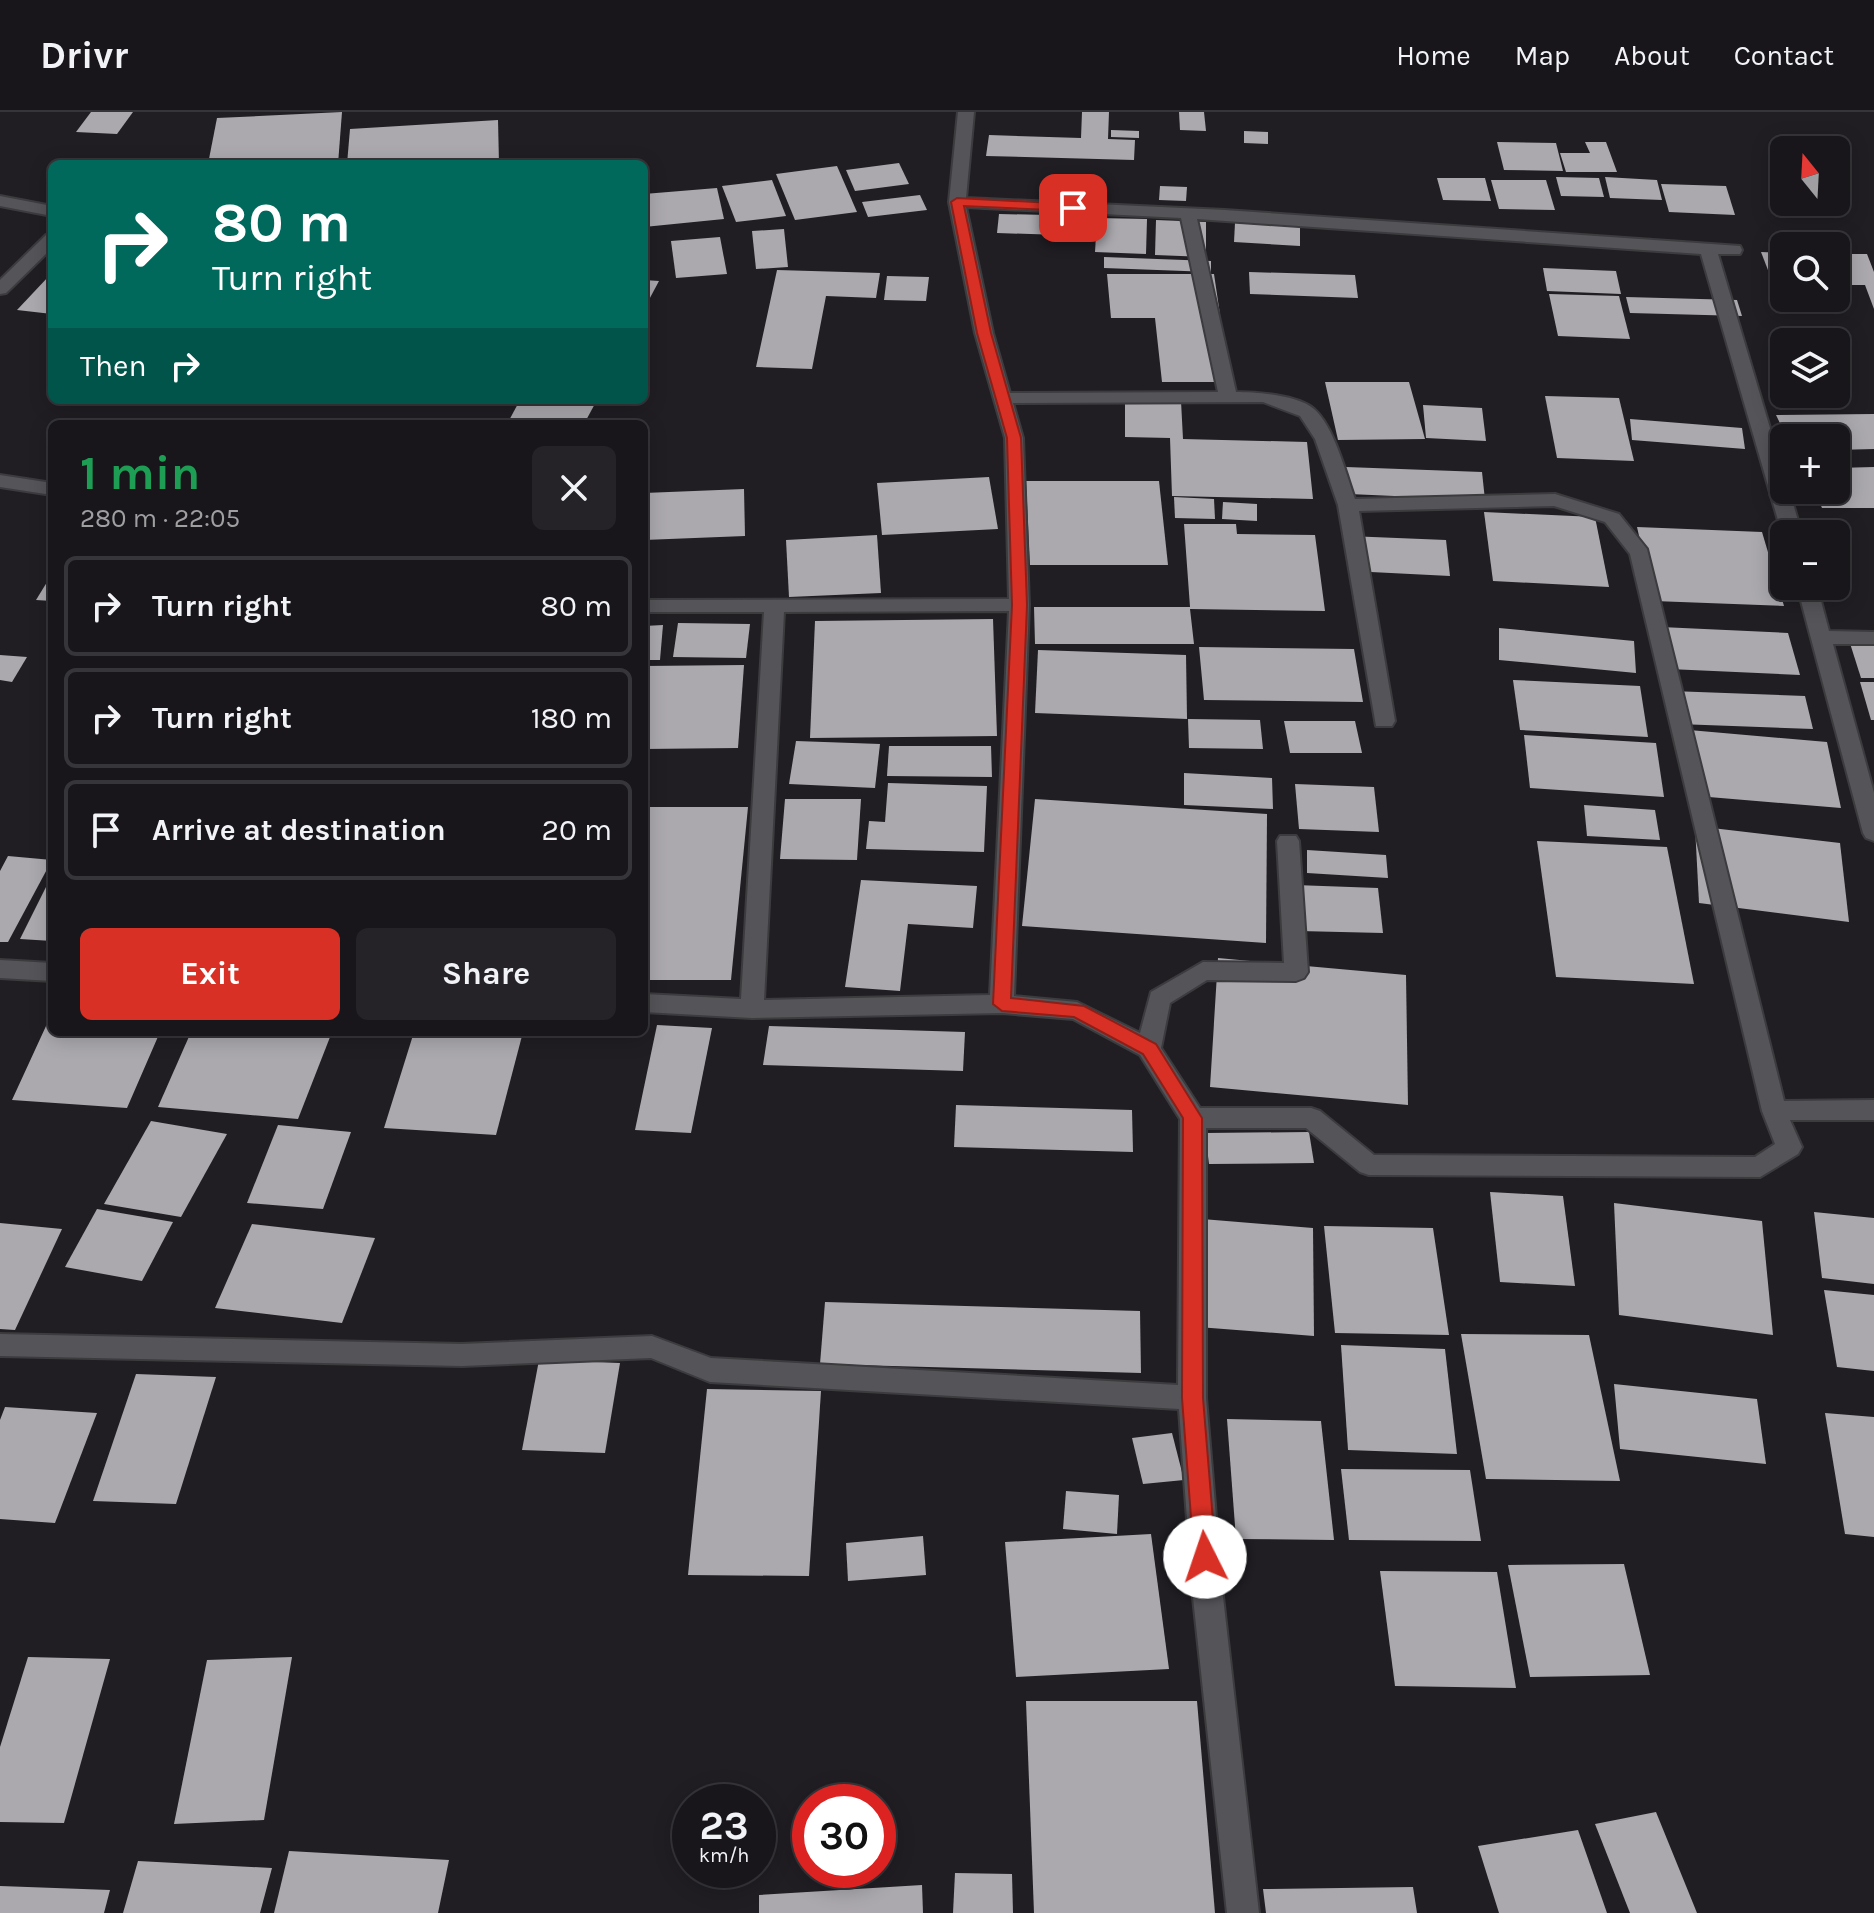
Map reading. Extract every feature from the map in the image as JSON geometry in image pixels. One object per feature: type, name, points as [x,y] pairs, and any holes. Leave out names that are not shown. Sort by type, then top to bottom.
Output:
[{"type":"street","points":[[966,112],[957,202],[984,333],[1014,438],[1019,605],[1002,1004]]},
{"type":"street","points":[[0,201],[48,210]]},
{"type":"street","points":[[957,202],[1188,213],[1734,250]]},
{"type":"street","points":[[1188,213],[1228,397]]},
{"type":"street","points":[[0,289],[48,243]]},
{"type":"street","points":[[1708,249],[1788,520]]},
{"type":"street","points":[[1003,398],[1265,397],[1307,412],[1324,439],[1348,505],[1384,721]]},
{"type":"street","points":[[0,481],[48,488]]},
{"type":"street","points":[[1193,1118],[1311,1118],[1369,1165],[1760,1167],[1789,1147],[1774,1111],[1640,553],[1612,518],[1555,500],[1348,505]]},
{"type":"street","points":[[1811,600],[1874,833]]},
{"type":"street","points":[[752,1009],[774,605]]},
{"type":"street","points":[[648,606],[1019,605]]},
{"type":"street","points":[[1822,637],[1874,638]]},
{"type":"street","points":[[1149,1049],[1159,998],[1203,971],[1296,972],[1288,841]]},
{"type":"street","points":[[0,969],[48,972]]},
{"type":"street","points":[[648,1003],[752,1009],[1002,1004],[1077,1011],[1149,1049],[1193,1118],[1192,1398],[1207,1588],[1243,1913]]},
{"type":"street","points":[[1774,1111],[1874,1110]]},
{"type":"street","points":[[0,1345],[462,1355],[652,1347],[710,1370],[1192,1398]]},
{"type":"building","points":[[91,112],[133,112],[117,134],[76,132]]},
{"type":"building","points":[[342,112],[338,160],[209,160],[217,118]]},
{"type":"building","points":[[1082,112],[1109,112],[1108,139],[1135,140],[1134,160],[986,156],[989,135],[1081,138]]},
{"type":"building","points":[[1179,112],[1204,112],[1206,131],[1180,130]]},
{"type":"building","points":[[498,120],[499,160],[347,160],[350,129]]},
{"type":"building","points":[[1111,130],[1139,131],[1139,138],[1111,137]]},
{"type":"building","points":[[1244,131],[1268,132],[1268,144],[1244,143]]},
{"type":"building","points":[[1497,142],[1556,143],[1563,171],[1504,170]]},
{"type":"building","points":[[1585,142],[1606,142],[1617,172],[1566,172],[1560,153],[1590,153]]},
{"type":"building","points":[[899,163],[909,184],[855,191],[846,170]]},
{"type":"building","points":[[837,166],[857,212],[795,220],[776,174]]},
{"type":"building","points":[[1556,177],[1599,178],[1604,197],[1561,196]]},
{"type":"building","points":[[1605,177],[1657,180],[1662,200],[1610,198]]},
{"type":"building","points":[[1437,178],[1485,178],[1491,201],[1443,200]]},
{"type":"building","points":[[772,180],[786,216],[736,222],[722,186]]},
{"type":"building","points":[[1491,180],[1546,180],[1555,210],[1499,209]]},
{"type":"building","points":[[1661,184],[1726,186],[1735,215],[1669,212]]},
{"type":"building","points":[[1160,186],[1187,187],[1186,201],[1159,200]]},
{"type":"building","points":[[717,188],[724,219],[648,227],[648,194]]},
{"type":"building","points":[[920,195],[927,210],[868,217],[862,202]]},
{"type":"building","points":[[999,214],[1091,216],[1090,236],[997,233]]},
{"type":"building","points":[[1097,218],[1147,219],[1146,254],[1095,252]]},
{"type":"building","points":[[1156,220],[1206,222],[1206,257],[1155,255]]},
{"type":"building","points":[[1235,223],[1300,226],[1300,246],[1234,242]]},
{"type":"building","points":[[784,229],[788,267],[756,269],[752,231]]},
{"type":"building","points":[[720,237],[727,274],[676,278],[671,241]]},
{"type":"building","points":[[1761,252],[1770,252],[1770,275]]},
{"type":"building","points":[[1850,254],[1867,254],[1874,272],[1874,309],[1865,285],[1850,285]]},
{"type":"building","points":[[1104,257],[1211,261],[1211,272],[1104,268]]},
{"type":"building","points":[[1543,268],[1616,271],[1621,294],[1547,291]]},
{"type":"building","points":[[777,270],[880,273],[876,298],[826,296],[812,369],[756,367]]},
{"type":"building","points":[[1249,272],[1355,275],[1358,298],[1250,294]]},
{"type":"building","points":[[1107,274],[1214,274],[1230,382],[1162,382],[1155,318],[1111,318]]},
{"type":"building","points":[[887,276],[929,277],[926,301],[884,300]]},
{"type":"building","points":[[48,277],[48,314],[17,310]]},
{"type":"building","points":[[648,280],[659,281],[648,302]]},
{"type":"building","points":[[1549,294],[1619,296],[1630,339],[1558,336]]},
{"type":"building","points":[[1626,297],[1737,300],[1742,316],[1630,313]]},
{"type":"building","points":[[1325,382],[1409,382],[1425,439],[1338,440]]},
{"type":"building","points":[[1545,396],[1619,398],[1634,461],[1557,458]]},
{"type":"building","points":[[1125,400],[1181,401],[1183,439],[1307,442],[1313,499],[1172,496],[1170,438],[1125,437]]},
{"type":"building","points":[[518,404],[595,404],[586,420],[509,420]]},
{"type":"building","points":[[1423,405],[1482,408],[1486,441],[1426,438]]},
{"type":"building","points":[[1874,414],[1874,449],[1850,450],[1850,424],[1780,424],[1776,415]]},
{"type":"building","points":[[1630,419],[1742,428],[1745,449],[1632,440]]},
{"type":"building","points":[[1346,467],[1482,472],[1485,500],[1349,494]]},
{"type":"building","points":[[1874,467],[1874,508],[1822,508],[1820,504],[1850,504],[1850,468]]},
{"type":"building","points":[[989,477],[998,529],[882,535],[877,483]]},
{"type":"building","points":[[1026,481],[1159,481],[1168,565],[1030,565]]},
{"type":"building","points":[[744,489],[745,536],[648,540],[648,493]]},
{"type":"building","points":[[1174,497],[1214,499],[1215,519],[1175,518]]},
{"type":"building","points":[[1223,502],[1257,504],[1257,521],[1222,519]]},
{"type":"building","points":[[1484,512],[1595,517],[1609,587],[1493,581]]},
{"type":"building","points":[[1184,524],[1236,524],[1237,534],[1315,535],[1325,611],[1190,609],[1194,644],[1035,644],[1034,607],[1190,607]]},
{"type":"building","points":[[1637,527],[1762,532],[1770,559],[1770,600],[1782,600],[1784,606],[1654,601]]},
{"type":"building","points":[[877,535],[881,593],[789,597],[786,540]]},
{"type":"building","points":[[1348,536],[1446,540],[1450,576],[1351,571]]},
{"type":"building","points":[[48,580],[48,601],[36,600]]},
{"type":"building","points":[[993,619],[997,736],[810,738],[815,621]]},
{"type":"building","points":[[678,623],[750,624],[746,658],[673,657]]},
{"type":"building","points":[[663,625],[660,660],[648,660],[648,626]]},
{"type":"building","points":[[1661,627],[1788,633],[1800,675],[1669,669]]},
{"type":"building","points":[[1499,628],[1634,641],[1636,673],[1499,660]]},
{"type":"building","points":[[1848,637],[1874,638],[1874,678],[1861,678]]},
{"type":"building","points":[[1199,647],[1354,649],[1363,702],[1204,700]]},
{"type":"building","points":[[1038,650],[1186,655],[1187,719],[1035,713]]},
{"type":"building","points":[[0,655],[27,657],[12,682],[0,680]]},
{"type":"building","points":[[744,665],[738,748],[648,749],[648,666]]},
{"type":"building","points":[[1513,680],[1640,686],[1648,737],[1520,730]]},
{"type":"building","points":[[1860,682],[1874,682],[1874,720],[1871,720]]},
{"type":"building","points":[[1671,691],[1805,696],[1813,729],[1678,724]]},
{"type":"building","points":[[1188,719],[1260,720],[1263,749],[1189,748]]},
{"type":"building","points":[[1284,721],[1355,721],[1362,753],[1290,753]]},
{"type":"building","points":[[1689,730],[1827,742],[1841,808],[1697,796]]},
{"type":"building","points":[[1524,735],[1656,743],[1664,797],[1530,788]]},
{"type":"building","points":[[796,741],[880,744],[875,788],[789,784]]},
{"type":"building","points":[[889,746],[991,746],[992,777],[887,776]]},
{"type":"building","points":[[1184,773],[1272,778],[1273,809],[1184,805]]},
{"type":"building","points":[[888,783],[987,786],[984,852],[866,849],[869,821],[885,822]]},
{"type":"building","points":[[1295,784],[1374,787],[1379,832],[1299,829]]},
{"type":"building","points":[[785,799],[861,799],[857,860],[780,859]]},
{"type":"building","points":[[1035,799],[1267,814],[1266,943],[1022,926]]},
{"type":"building","points":[[1584,805],[1655,810],[1660,840],[1587,836]]},
{"type":"building","points":[[648,807],[748,807],[731,980],[648,980]]},
{"type":"building","points":[[1695,826],[1840,843],[1849,922],[1699,903]]},
{"type":"building","points":[[1537,841],[1667,847],[1694,984],[1556,977]]},
{"type":"building","points":[[1307,850],[1386,855],[1388,878],[1307,873]]},
{"type":"building","points":[[8,856],[48,860],[48,867],[8,942],[0,942],[0,871]]},
{"type":"building","points":[[861,880],[977,886],[973,928],[908,924],[900,991],[845,987]]},
{"type":"building","points":[[48,883],[48,941],[20,939]]},
{"type":"building","points":[[1295,885],[1378,888],[1383,933],[1299,931]]},
{"type":"building","points":[[1218,958],[1406,975],[1408,1105],[1210,1087]]},
{"type":"building","points":[[48,1022],[48,1036],[158,1036],[127,1108],[12,1100]]},
{"type":"building","points":[[657,1025],[712,1028],[691,1133],[635,1130]]},
{"type":"building","points":[[769,1026],[965,1032],[963,1071],[763,1065]]},
{"type":"building","points":[[189,1036],[330,1036],[298,1119],[158,1107]]},
{"type":"building","points":[[413,1036],[522,1036],[496,1135],[384,1128]]},
{"type":"building","points":[[956,1105],[1132,1110],[1133,1152],[954,1147]]},
{"type":"building","points":[[151,1121],[227,1134],[181,1217],[104,1204]]},
{"type":"building","points":[[278,1125],[351,1132],[323,1209],[247,1203]]},
{"type":"building","points":[[1309,1132],[1314,1163],[1209,1164],[1205,1133]]},
{"type":"building","points":[[1490,1192],[1563,1196],[1575,1286],[1500,1282]]},
{"type":"building","points":[[1614,1203],[1762,1221],[1773,1335],[1619,1315]]},
{"type":"building","points":[[97,1209],[173,1222],[142,1281],[65,1267]]},
{"type":"building","points":[[1814,1212],[1874,1218],[1874,1284],[1822,1278]]},
{"type":"building","points":[[1202,1219],[1313,1228],[1314,1336],[1198,1327]]},
{"type":"building","points":[[0,1223],[62,1229],[15,1330],[0,1329]]},
{"type":"building","points":[[252,1224],[375,1238],[342,1323],[215,1308]]},
{"type":"building","points":[[1324,1226],[1433,1228],[1449,1335],[1335,1333]]},
{"type":"building","points":[[1824,1290],[1874,1295],[1874,1371],[1837,1367]]},
{"type":"building","points":[[825,1302],[1140,1311],[1141,1373],[820,1364]]},
{"type":"building","points":[[1461,1334],[1589,1335],[1620,1481],[1486,1479]]},
{"type":"building","points":[[1341,1345],[1445,1349],[1457,1454],[1348,1450]]},
{"type":"building","points":[[539,1360],[620,1363],[605,1453],[522,1450]]},
{"type":"building","points":[[136,1374],[216,1377],[176,1504],[93,1501]]},
{"type":"building","points":[[1614,1384],[1757,1399],[1766,1464],[1620,1449]]},
{"type":"building","points":[[707,1389],[821,1391],[809,1576],[688,1575]]},
{"type":"building","points":[[5,1407],[97,1413],[55,1523],[0,1519],[0,1420]]},
{"type":"building","points":[[1825,1413],[1874,1417],[1874,1537],[1845,1534]]},
{"type":"building","points":[[1227,1419],[1321,1421],[1334,1540],[1236,1539]]},
{"type":"building","points":[[1172,1433],[1184,1480],[1143,1484],[1132,1438]]},
{"type":"building","points":[[1341,1469],[1470,1470],[1481,1541],[1349,1540]]},
{"type":"building","points":[[1066,1491],[1119,1495],[1117,1534],[1063,1529]]},
{"type":"building","points":[[1151,1534],[1169,1669],[1016,1677],[1005,1542]]},
{"type":"building","points":[[923,1536],[926,1575],[848,1581],[846,1543]]},
{"type":"building","points":[[1624,1564],[1650,1675],[1530,1677],[1508,1565]]},
{"type":"building","points":[[1380,1571],[1497,1572],[1516,1688],[1395,1686]]},
{"type":"building","points":[[28,1657],[110,1659],[64,1823],[0,1822],[0,1747]]},
{"type":"building","points":[[292,1657],[264,1820],[174,1824],[207,1660]]},
{"type":"building","points":[[1026,1701],[1197,1701],[1215,1913],[1034,1913]]},
{"type":"building","points":[[1656,1812],[1697,1913],[1630,1913],[1595,1824]]},
{"type":"building","points":[[1578,1830],[1607,1913],[1499,1913],[1478,1846]]},
{"type":"building","points":[[289,1851],[449,1860],[438,1913],[274,1913]]},
{"type":"building","points":[[138,1861],[272,1868],[260,1913],[123,1913]]},
{"type":"building","points":[[955,1873],[1012,1874],[1013,1913],[953,1913]]},
{"type":"building","points":[[922,1885],[923,1913],[759,1913],[759,1895]]},
{"type":"building","points":[[0,1886],[110,1890],[104,1913],[0,1913]]},
{"type":"building","points":[[1413,1887],[1417,1913],[1266,1913],[1263,1889]]},
{"type":"route","points":[[1073,208],[957,202],[984,333],[1014,438],[1019,605],[1002,1004],[1077,1011],[1149,1049],[1193,1118],[1192,1398],[1205,1557]]}]
